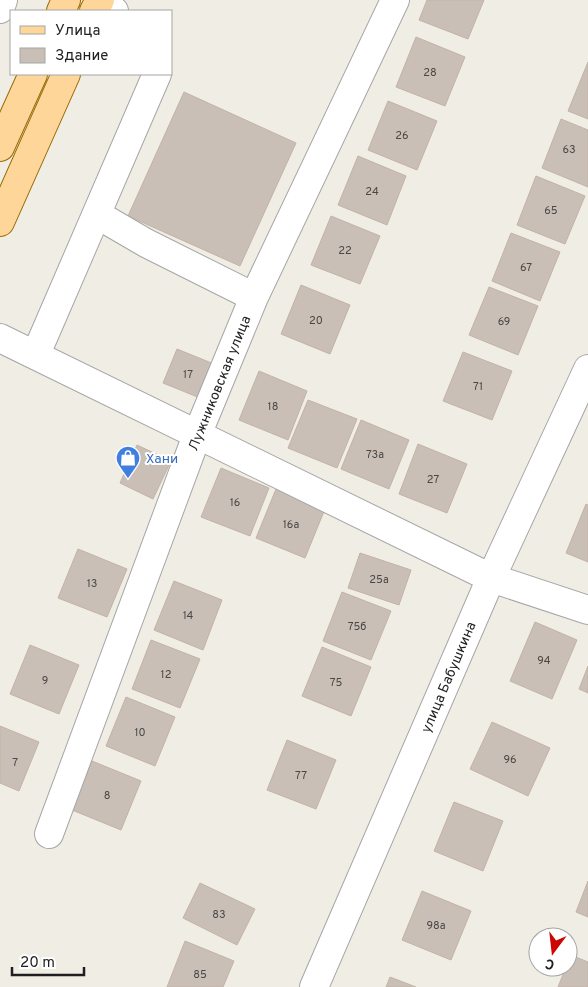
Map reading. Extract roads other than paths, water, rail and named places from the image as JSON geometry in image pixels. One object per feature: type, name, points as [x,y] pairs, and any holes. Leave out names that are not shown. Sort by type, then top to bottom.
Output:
[{"type":"main road","points":[[0,147],[33,75]]},
{"type":"main road","points":[[0,222],[66,75]]},
{"type":"street","points":[[0,10],[3,0]]},
{"type":"street","name":"Лужниковская улица","points":[[49,834],[197,435],[254,296],[396,0]]},
{"type":"street","points":[[36,354],[98,215],[157,75]]},
{"type":"street","points":[[98,215],[146,243],[254,296]]},
{"type":"street","points":[[0,338],[490,578],[588,610]]},
{"type":"street","name":"улица Бабушкина","points":[[314,987],[490,578],[588,369]]},
{"type":"place","name":"Хани","points":[[128,479]]}]
